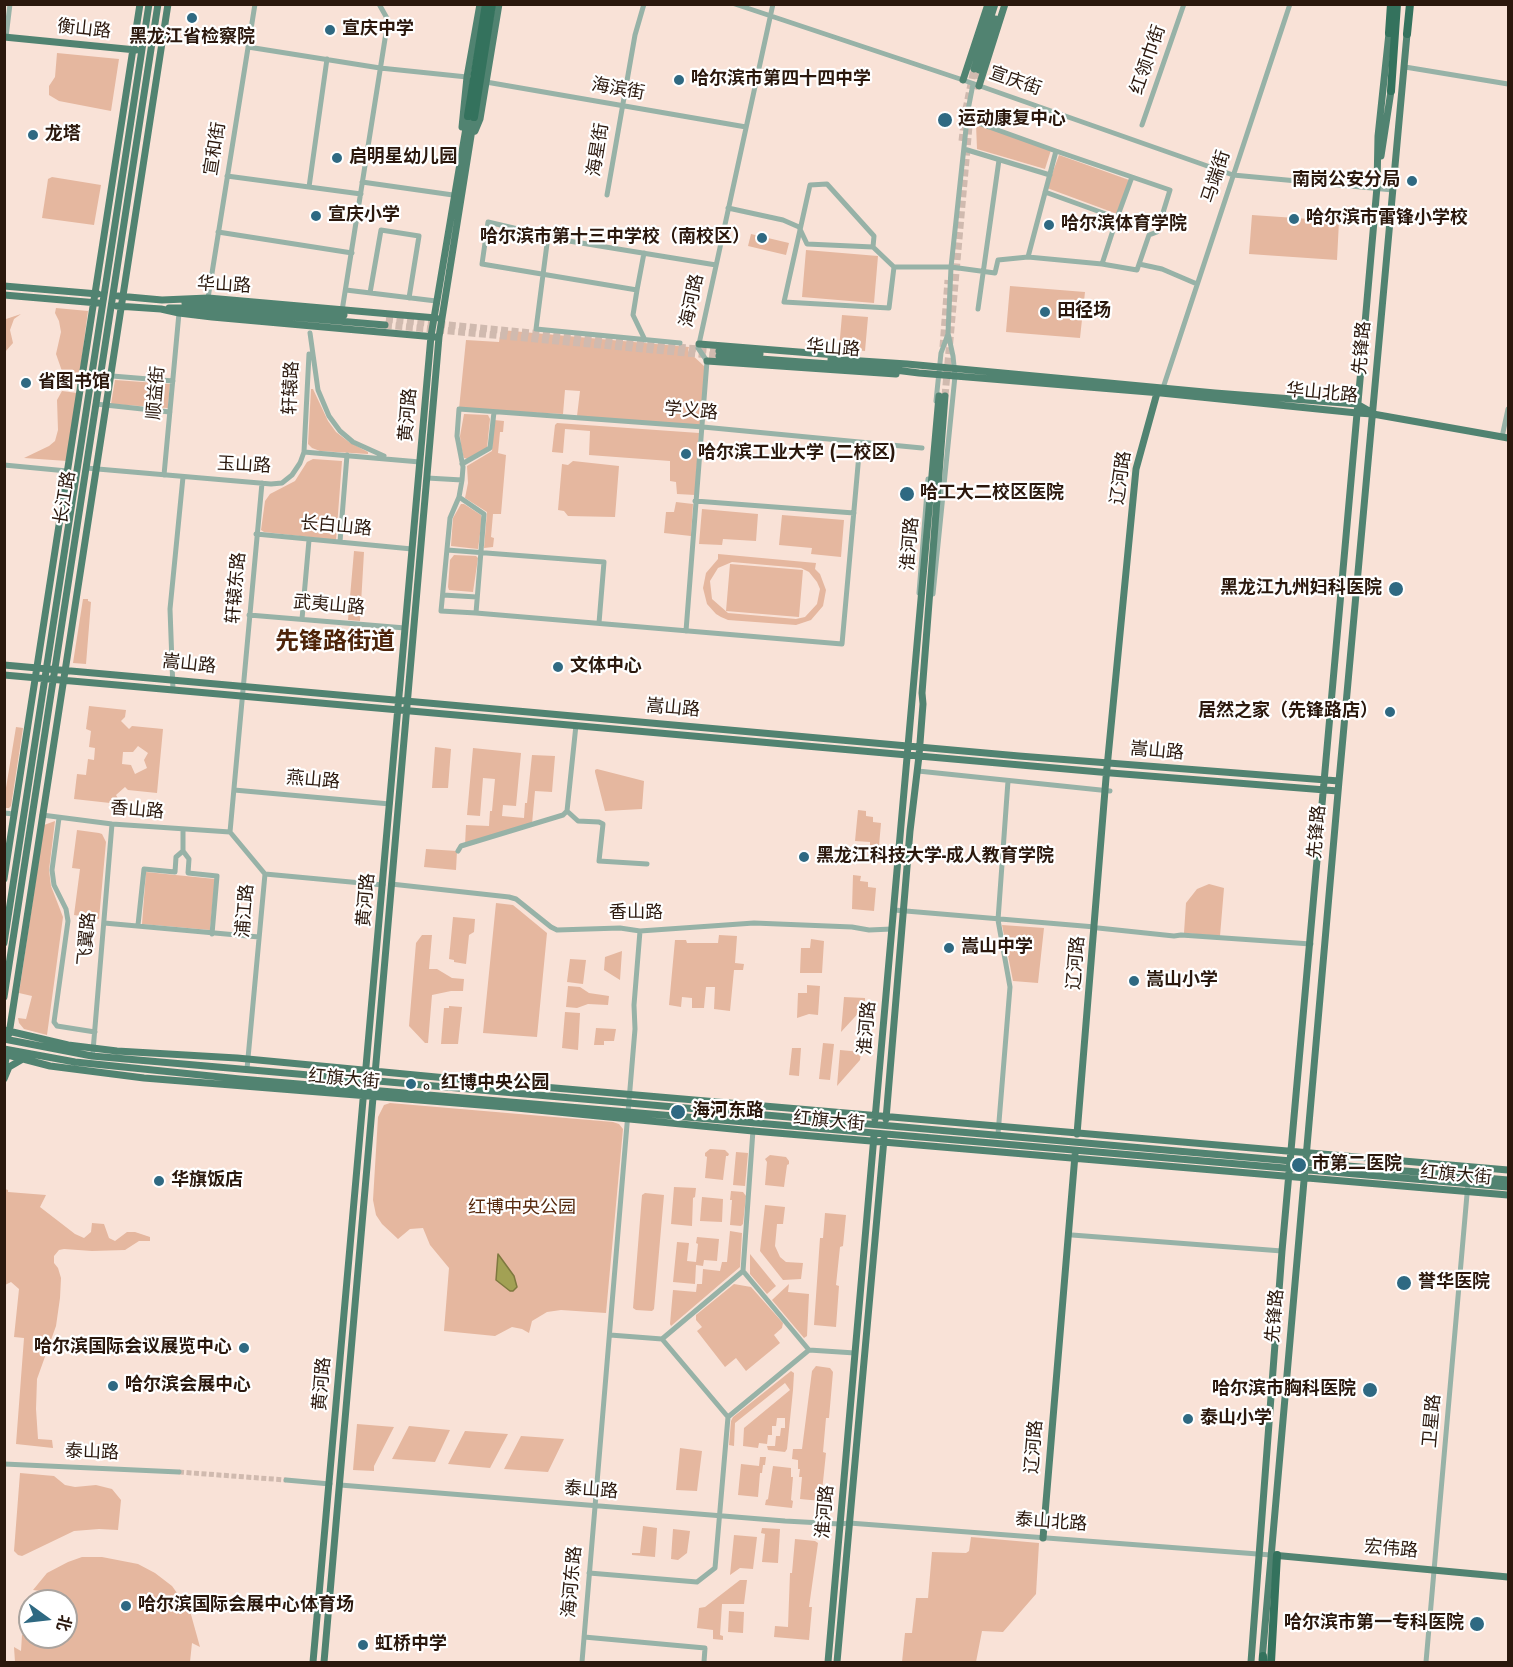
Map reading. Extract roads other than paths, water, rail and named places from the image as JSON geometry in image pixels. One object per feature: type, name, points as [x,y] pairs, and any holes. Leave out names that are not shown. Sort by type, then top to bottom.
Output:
[{"type":"highway","points":[[471,117],[486,4]]},
{"type":"highway","points":[[471,117],[492,4]]},
{"type":"highway","name":"先锋路","points":[[1389,33],[1391,4]]},
{"type":"highway","points":[[1391,91],[1398,4]]},
{"type":"highway","name":"先锋路","points":[[1407,34],[1410,4]]},
{"type":"highway","points":[[1271,1662],[1274,1555]]},
{"type":"main road","points":[[4,879],[140,4]]},
{"type":"main road","name":"长江路","points":[[4,943],[149,4]]},
{"type":"main road","name":"长江路","points":[[4,997],[100,375],[112,305],[118,296],[158,4]]},
{"type":"main road","points":[[4,1072],[7,1031],[111,376],[121,306],[118,296],[168,4]]},
{"type":"main road","name":"黄河路","points":[[437,318],[436,301],[462,141],[462,116],[467,77],[480,4]]},
{"type":"main road","name":"黄河路","points":[[324,1662],[376,1072],[390,804],[420,462],[437,318],[471,142],[480,119],[499,4]]},
{"type":"main road","points":[[963,81],[988,4]]},
{"type":"main road","points":[[995,4],[976,70],[1000,4]]},
{"type":"main road","points":[[976,85],[1005,4]]},
{"type":"main road","name":"先锋路","points":[[1251,1662],[1282,1251],[1311,944],[1322,790],[1377,187],[1378,136],[1389,33]]},
{"type":"main road","name":"先锋路","points":[[1263,1660],[1274,1555],[1338,792],[1407,34]]},
{"type":"main road","name":"衡山路","points":[[5,37],[161,52]]},
{"type":"main road","points":[[1377,187],[1391,91]]},
{"type":"main road","name":"黄河路","points":[[462,141],[471,117]]},
{"type":"main road","name":"黄河路","points":[[471,117],[471,142]]},
{"type":"main road","name":"华山路","points":[[4,286],[162,300],[208,298],[437,318]]},
{"type":"main road","name":"华山路","points":[[4,295],[161,309],[310,329],[435,337]]},
{"type":"main road","points":[[161,309],[185,308],[385,322],[162,300]]},
{"type":"main road","name":"黄河路","points":[[313,1662],[365,1080],[408,701],[427,478],[435,337]]},
{"type":"main road","name":"华山路","points":[[698,346],[886,359],[907,364]]},
{"type":"main road","name":"华山路","points":[[907,364],[719,353],[919,373],[941,371]]},
{"type":"main road","points":[[707,361],[880,374],[919,373]]},
{"type":"main road","points":[[907,364],[941,371]]},
{"type":"main road","name":"华山北路","points":[[941,371],[1373,414]]},
{"type":"main road","name":"华山北路","points":[[1160,391],[1358,404],[1373,414]]},
{"type":"main road","name":"辽河路","points":[[1045,1538],[1107,791],[1140,470],[1160,391]]},
{"type":"main road","name":"淮河路","points":[[828,1662],[906,755],[942,396],[918,771],[903,911],[837,1662]]},
{"type":"main road","points":[[1373,414],[1505,438]]},
{"type":"main road","name":"嵩山路","points":[[4,665],[1110,763],[1339,781]]},
{"type":"main road","name":"嵩山路","points":[[4,675],[1338,792]]},
{"type":"main road","points":[[11,1014],[14,1025],[26,1035]]},
{"type":"main road","name":"红旗大街","points":[[7,1031],[92,1052],[248,1059],[1079,1133],[1291,1165],[1305,1178],[1509,1195]]},
{"type":"main road","name":"红旗大街","points":[[6,1039],[92,1052],[247,1069],[885,1129],[1077,1154]]},
{"type":"main road","name":"红旗大街","points":[[6,1052],[364,1093],[754,1126],[884,1142],[1291,1165],[1307,1162],[1509,1170]]},
{"type":"main road","name":"红旗大街","points":[[6,1052],[22,1060],[109,1075],[364,1093]]},
{"type":"main road","points":[[4,1079],[9,1067],[22,1060]]},
{"type":"main road","name":"红旗大街","points":[[754,1126],[874,1128]]},
{"type":"main road","name":"红旗大街","points":[[885,1129],[998,1134],[1291,1165]]},
{"type":"main road","name":"辽河路","points":[[1045,1538],[1077,1154]]},
{"type":"main road","name":"红旗大街","points":[[1307,1162],[1509,1180]]},
{"type":"main road","name":"红旗大街","points":[[1307,1162],[1468,1183],[1509,1186]]},
{"type":"main road","name":"宏伟路","points":[[1274,1555],[1509,1577]]},
{"type":"street","points":[[5,37],[10,4]]},
{"type":"street","name":"宣和街","points":[[208,298],[255,4]]},
{"type":"street","points":[[342,311],[388,20],[379,4]]},
{"type":"street","name":"海星街","points":[[607,195],[635,34],[644,4]]},
{"type":"street","name":"宣庆街","points":[[735,4],[1233,175],[1394,190]]},
{"type":"street","name":"海河路","points":[[707,361],[698,346],[773,4]]},
{"type":"street","name":"红领巾街","points":[[1142,125],[1184,4]]},
{"type":"street","name":"马端街","points":[[1160,391],[1290,4]]},
{"type":"street","points":[[248,47],[380,68],[467,77]]},
{"type":"street","points":[[309,188],[327,60]]},
{"type":"street","points":[[1405,67],[1509,84]]},
{"type":"street","name":"海滨街","points":[[486,82],[746,127]]},
{"type":"street","points":[[918,624],[919,580],[941,371],[948,333],[951,267],[967,119],[976,85]]},
{"type":"street","points":[[728,208],[783,220],[800,227],[807,244],[873,246],[894,267],[951,267],[996,273],[998,260],[1028,257],[1102,264],[1137,270],[1149,235],[1156,232],[1170,190],[967,119]]},
{"type":"street","points":[[964,149],[1050,175]]},
{"type":"street","points":[[1028,257],[1056,151]]},
{"type":"street","points":[[978,309],[999,160]]},
{"type":"street","points":[[227,177],[361,195]]},
{"type":"street","points":[[1102,264],[1132,177]]},
{"type":"street","points":[[362,182],[453,195]]},
{"type":"street","points":[[873,246],[874,236],[827,184],[810,185],[784,302],[889,308],[894,267]]},
{"type":"street","points":[[1045,192],[1117,218]]},
{"type":"street","points":[[637,290],[483,264],[488,222],[548,236],[716,265]]},
{"type":"street","points":[[370,293],[381,230],[419,236],[409,298]]},
{"type":"street","points":[[218,232],[352,253]]},
{"type":"street","points":[[548,236],[536,329],[680,343]]},
{"type":"street","points":[[644,253],[633,315],[645,340]]},
{"type":"street","points":[[1139,264],[1162,269],[1197,284]]},
{"type":"street","points":[[346,290],[436,301]]},
{"type":"street","name":"顺益街","points":[[164,475],[179,313]]},
{"type":"street","points":[[310,329],[318,390],[335,425],[353,442],[391,459]]},
{"type":"street","name":"轩辕路","points":[[304,452],[310,329]]},
{"type":"street","points":[[927,625],[935,582],[954,372],[948,333]]},
{"type":"street","points":[[686,631],[707,361]]},
{"type":"street","points":[[100,375],[173,381]]},
{"type":"street","points":[[96,404],[170,412]]},
{"type":"street","name":"学义路","points":[[462,464],[457,436],[459,409],[703,427],[921,448]]},
{"type":"street","points":[[1505,438],[1509,409]]},
{"type":"street","points":[[494,412],[490,448],[462,464],[459,497],[450,518],[441,611],[842,644],[860,443]]},
{"type":"street","points":[[304,452],[420,462]]},
{"type":"street","name":"玉山路","points":[[86,468],[274,484],[288,478],[298,466],[304,452]]},
{"type":"street","points":[[340,542],[347,454]]},
{"type":"street","points":[[4,465],[67,471]]},
{"type":"street","points":[[173,690],[170,609],[183,477]]},
{"type":"street","points":[[427,478],[462,480]]},
{"type":"street","name":"轩辕东路","points":[[242,696],[262,483]]},
{"type":"street","points":[[459,497],[484,514],[476,613]]},
{"type":"street","points":[[695,501],[854,513]]},
{"type":"street","name":"长白山路","points":[[256,534],[412,549]]},
{"type":"street","points":[[302,619],[309,540]]},
{"type":"street","points":[[447,550],[604,562],[598,623]]},
{"type":"street","points":[[443,595],[477,597]]},
{"type":"street","name":"武夷山路","points":[[249,615],[405,628]]},
{"type":"street","points":[[230,832],[242,696]]},
{"type":"street","points":[[458,851],[461,846],[563,815],[567,811],[576,725]]},
{"type":"street","points":[[918,771],[1107,791]]},
{"type":"street","points":[[998,1134],[1010,987],[998,920],[1008,781]]},
{"type":"street","name":"燕山路","points":[[234,790],[390,804]]},
{"type":"street","points":[[567,811],[578,821],[603,824],[599,861],[647,864]]},
{"type":"street","points":[[4,813],[14,813]]},
{"type":"street","name":"香山路","points":[[42,815],[112,824],[230,832]]},
{"type":"street","points":[[59,818],[52,870],[54,885],[66,909],[68,921],[54,1022],[57,1026],[95,1032]]},
{"type":"street","name":"飞翼路","points":[[92,1052],[112,824]]},
{"type":"street","points":[[183,829],[183,851],[189,859],[188,873]]},
{"type":"street","name":"浦江路","points":[[230,832],[265,874],[247,1069]]},
{"type":"street","points":[[175,872],[176,857],[183,851]]},
{"type":"street","points":[[138,925],[144,869],[217,876],[212,934]]},
{"type":"street","name":"香山路","points":[[265,874],[509,897],[516,899],[557,930],[620,928],[640,931],[754,923],[852,927],[869,930],[892,929]]},
{"type":"street","points":[[894,910],[1174,936],[1311,944]]},
{"type":"street","points":[[104,923],[259,937]]},
{"type":"street","name":"海河东路","points":[[582,1662],[635,1029],[634,1005],[640,931]]},
{"type":"street","points":[[754,1126],[743,1271],[809,1350]]},
{"type":"street","name":"卫星路","points":[[1426,1662],[1468,1183]]},
{"type":"street","points":[[1072,1235],[1282,1251]]},
{"type":"street","points":[[610,1335],[662,1339],[743,1271]]},
{"type":"street","points":[[662,1339],[728,1417]]},
{"type":"street","points":[[589,1573],[697,1582],[715,1568],[728,1417],[809,1350],[855,1353]]},
{"type":"street","name":"泰山路","points":[[4,1464],[179,1472]]},
{"type":"street","points":[[286,1480],[330,1485]]},
{"type":"street","name":"泰山路","points":[[340,1485],[840,1524]]},
{"type":"street","name":"泰山北路","points":[[840,1524],[1274,1555]]},
{"type":"street","points":[[584,1637],[705,1648],[704,1662]]},
{"type":"tunnel","points":[[962,141],[974,69]]},
{"type":"tunnel","points":[[974,89],[979,70]]},
{"type":"tunnel","points":[[945,396],[970,115]]},
{"type":"tunnel","points":[[943,347],[948,280]]},
{"type":"tunnel","points":[[386,319],[719,351]]},
{"type":"tunnel","points":[[385,325],[719,356]]},
{"type":"tunnel","points":[[179,1472],[286,1480]]},
{"type":"place","name":"黑龙江省检察院","points":[[192,18]]},
{"type":"place","name":"宣庆中学","points":[[330,30]]},
{"type":"place","name":"哈尔滨市第四十四中学","points":[[679,80]]},
{"type":"place","name":"运动康复中心","points":[[945,120]]},
{"type":"place","name":"龙塔","points":[[33,135]]},
{"type":"place","name":"启明星幼儿园","points":[[337,158]]},
{"type":"place","name":"南岗公安分局","points":[[1412,181]]},
{"type":"place","name":"宣庆小学","points":[[316,216]]},
{"type":"place","name":"哈尔滨市雷锋小学校","points":[[1294,219]]},
{"type":"place","name":"哈尔滨体育学院","points":[[1049,225]]},
{"type":"place","name":"哈尔滨市第十三中学校（南校区）","points":[[762,238]]},
{"type":"place","name":"田径场","points":[[1045,312]]},
{"type":"place","name":"省图书馆","points":[[26,383]]},
{"type":"place","name":"哈尔滨工业大学 (二校区)","points":[[686,454]]},
{"type":"place","name":"哈工大二校区医院","points":[[907,494]]},
{"type":"place","name":"黑龙江九州妇科医院","points":[[1396,589]]},
{"type":"place","name":"文体中心","points":[[558,667]]},
{"type":"place","name":"居然之家（先锋路店）","points":[[1390,712]]},
{"type":"place","name":"黑龙江科技大学-成人教育学院","points":[[804,857]]},
{"type":"place","name":"嵩山中学","points":[[949,948]]},
{"type":"place","name":"嵩山小学","points":[[1134,981]]},
{"type":"place","name":"。红博中央公园","points":[[411,1084]]},
{"type":"place","name":"海河东路","points":[[678,1112]]},
{"type":"place","name":"市第二医院","points":[[1299,1165]]},
{"type":"place","name":"华旗饭店","points":[[159,1181]]},
{"type":"place","name":"誉华医院","points":[[1404,1283]]},
{"type":"place","name":"哈尔滨国际会议展览中心","points":[[244,1348]]},
{"type":"place","name":"哈尔滨会展中心","points":[[113,1386]]},
{"type":"place","name":"哈尔滨市胸科医院","points":[[1370,1390]]},
{"type":"place","name":"泰山小学","points":[[1188,1419]]},
{"type":"place","name":"哈尔滨国际会展中心体育场","points":[[126,1606]]},
{"type":"place","name":"哈尔滨市第一专科医院","points":[[1477,1624]]},
{"type":"place","name":"虹桥中学","points":[[363,1645]]},
{"type":"district","name":"先锋路街道","points":[[335,643]]},
{"type":"park label","name":"红博中央公园","points":[[522,1209]]}]
